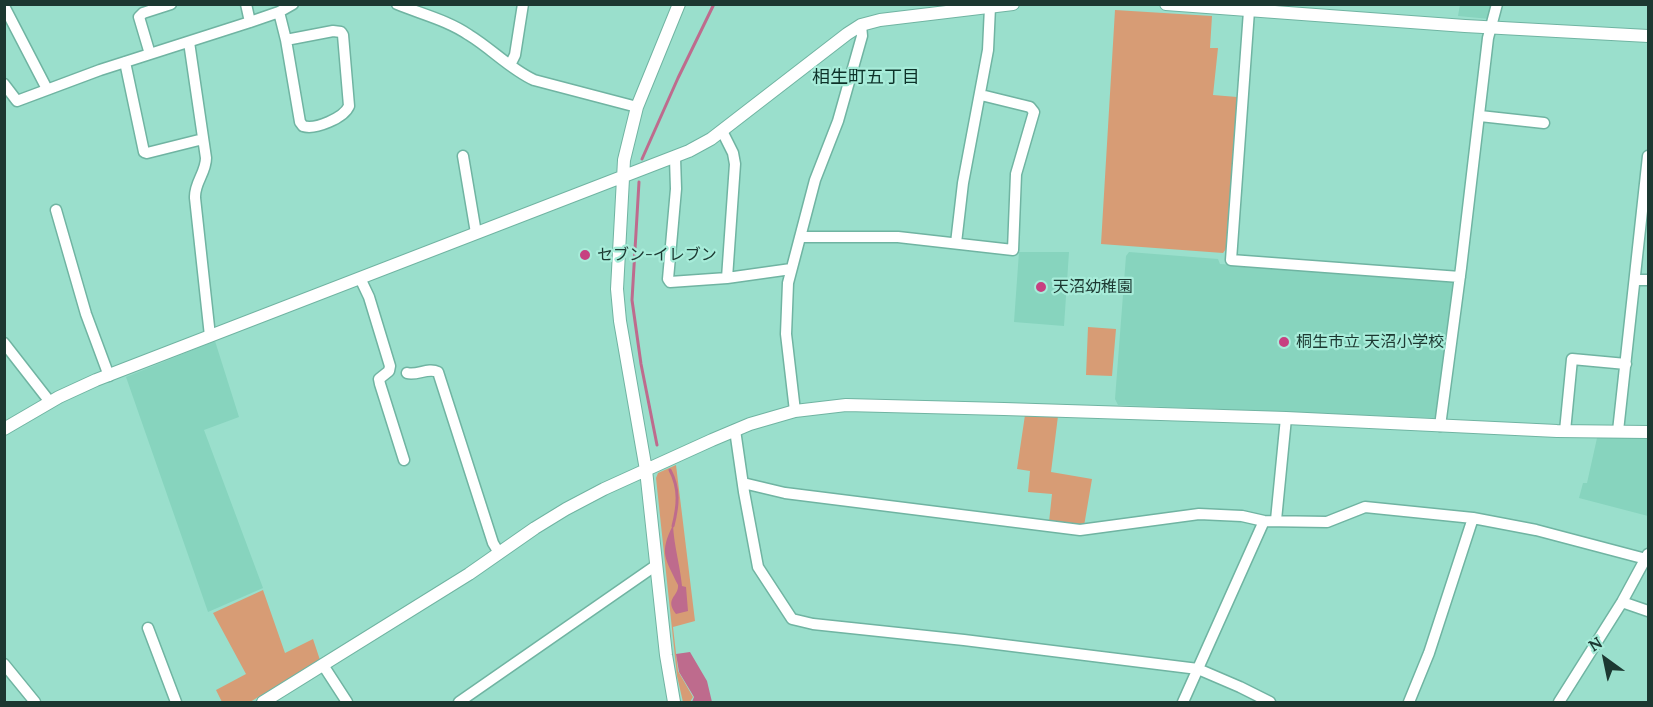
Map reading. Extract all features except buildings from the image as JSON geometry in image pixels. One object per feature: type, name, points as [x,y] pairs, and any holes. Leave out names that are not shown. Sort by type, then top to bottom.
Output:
[{"type":"street","points":[[150,54],[139,17],[143,13],[171,4]]},
{"type":"street","points":[[246,4],[250,22]]},
{"type":"street","points":[[4,84],[17,101],[47,88],[279,12],[293,4]]},
{"type":"street","points":[[397,4],[454,26],[528,77],[638,107]]},
{"type":"street","points":[[510,66],[515,56],[523,4]]},
{"type":"street","points":[[674,702],[646,470],[618,305],[624,160],[638,107],[679,4]]},
{"type":"street","points":[[4,429],[70,391],[623,176],[675,158],[700,146],[722,131],[847,34],[861,26],[876,21],[1013,4]]},
{"type":"street","points":[[1166,4],[1216,7],[1249,12],[1648,36]]},
{"type":"street","points":[[1440,426],[1488,38],[1497,4]]},
{"type":"street","points":[[4,6],[47,88]]},
{"type":"street","points":[[956,243],[963,183],[988,50],[990,7]]},
{"type":"street","points":[[279,12],[300,122],[303,126],[311,127],[344,114],[349,106],[344,39],[340,32],[333,31],[286,40]]},
{"type":"street","points":[[1249,12],[1232,260],[1460,277]]},
{"type":"street","points":[[795,411],[786,334],[786,309],[791,269],[815,180],[838,121],[862,36],[861,26]]},
{"type":"street","points":[[189,42],[206,164],[196,186],[195,198],[210,336]]},
{"type":"street","points":[[125,62],[144,152],[203,139]]},
{"type":"street","points":[[800,237],[898,237],[1013,250],[1016,174],[1034,116],[1033,110],[981,95]]},
{"type":"street","points":[[1480,116],[1544,123]]},
{"type":"street","points":[[722,131],[733,153],[735,164],[727,278]]},
{"type":"street","points":[[463,156],[476,233]]},
{"type":"street","points":[[1618,431],[1635,280],[1647,202],[1648,156]]},
{"type":"street","points":[[675,158],[676,189],[668,279],[670,282],[727,278],[791,269]]},
{"type":"street","points":[[56,210],[86,314],[109,376]]},
{"type":"street","points":[[360,278],[369,297],[390,366],[379,379],[404,460]]},
{"type":"street","points":[[1635,280],[1648,280]]},
{"type":"street","points":[[4,343],[50,402]]},
{"type":"street","points":[[1565,431],[1572,359],[1626,364]]},
{"type":"street","points":[[406,373],[413,374],[432,369],[438,372],[499,553]]},
{"type":"street","points":[[262,702],[469,574],[566,509],[735,430],[795,411],[846,405],[1286,418],[1565,431],[1648,432]]},
{"type":"street","points":[[1276,520],[1286,418]]},
{"type":"street","points":[[735,430],[758,567],[792,619],[813,624],[1198,669],[1270,702]]},
{"type":"street","points":[[743,483],[785,494],[919,511],[998,518],[1080,530],[1199,514],[1242,516],[1264,521],[1327,522],[1365,507],[1473,518],[1647,556],[1622,602],[1559,702]]},
{"type":"street","points":[[1409,702],[1429,653],[1473,518]]},
{"type":"street","points":[[1183,702],[1264,521]]},
{"type":"street","points":[[459,702],[656,567]]},
{"type":"street","points":[[1622,602],[1648,611]]},
{"type":"street","points":[[148,628],[176,702]]},
{"type":"street","points":[[4,664],[35,702]]},
{"type":"street","points":[[323,665],[347,702]]},
{"type":"shaded area","points":[[1460,5],[1492,5],[1490,19],[1458,16]]},
{"type":"shaded area","points":[[1115,10],[1212,16],[1210,48],[1218,48],[1213,95],[1237,97],[1226,249],[1223,253],[1101,244]]},
{"type":"shaded area","name":"天沼幼稚園","points":[[1019,252],[1069,252],[1064,326],[1014,322]]},
{"type":"shaded area","name":"桐生市立 天沼小学校","points":[[1129,252],[1218,259],[1220,264],[1453,279],[1456,284],[1438,416],[1434,418],[1118,405],[1115,399],[1126,256]]},
{"type":"shaded area","points":[[1088,327],[1116,329],[1112,376],[1086,375]]},
{"type":"shaded area","points":[[215,341],[239,417],[204,430],[263,588],[208,612],[126,377]]},
{"type":"shaded area","points":[[1025,415],[1058,416],[1051,472],[1092,479],[1084,526],[1049,522],[1052,494],[1028,492],[1030,471],[1017,469]]},
{"type":"shaded area","points":[[1597,438],[1648,438],[1648,516],[1579,498],[1583,483],[1587,483]]},
{"type":"shaded area","points":[[676,465],[695,621],[673,627],[678,671],[693,697],[690,702],[683,702],[677,676],[656,478],[658,473]]},
{"type":"shaded area","points":[[673,525],[682,586],[686,587],[688,611],[676,614],[671,604],[678,585],[665,555],[666,542]]},
{"type":"shaded area","points":[[263,590],[285,653],[313,639],[320,660],[250,702],[222,702],[216,690],[246,674],[213,613]]},
{"type":"shaded area","points":[[690,652],[707,681],[712,702],[692,702],[694,697],[679,672],[676,654]]},
{"type":"waterway","points":[[642,159],[714,4]]},
{"type":"waterway","points":[[639,182],[632,300],[641,364],[657,445]]},
{"type":"waterway","points":[[670,470],[677,498],[673,526]]},
{"type":"place","name":"セブン-イレブン","points":[[585,255]]},
{"type":"place","name":"天沼幼稚園","points":[[1041,287]]},
{"type":"place","name":"桐生市立 天沼小学校","points":[[1284,342]]},
{"type":"district","name":"相生町五丁目","points":[[866,78]]}]
